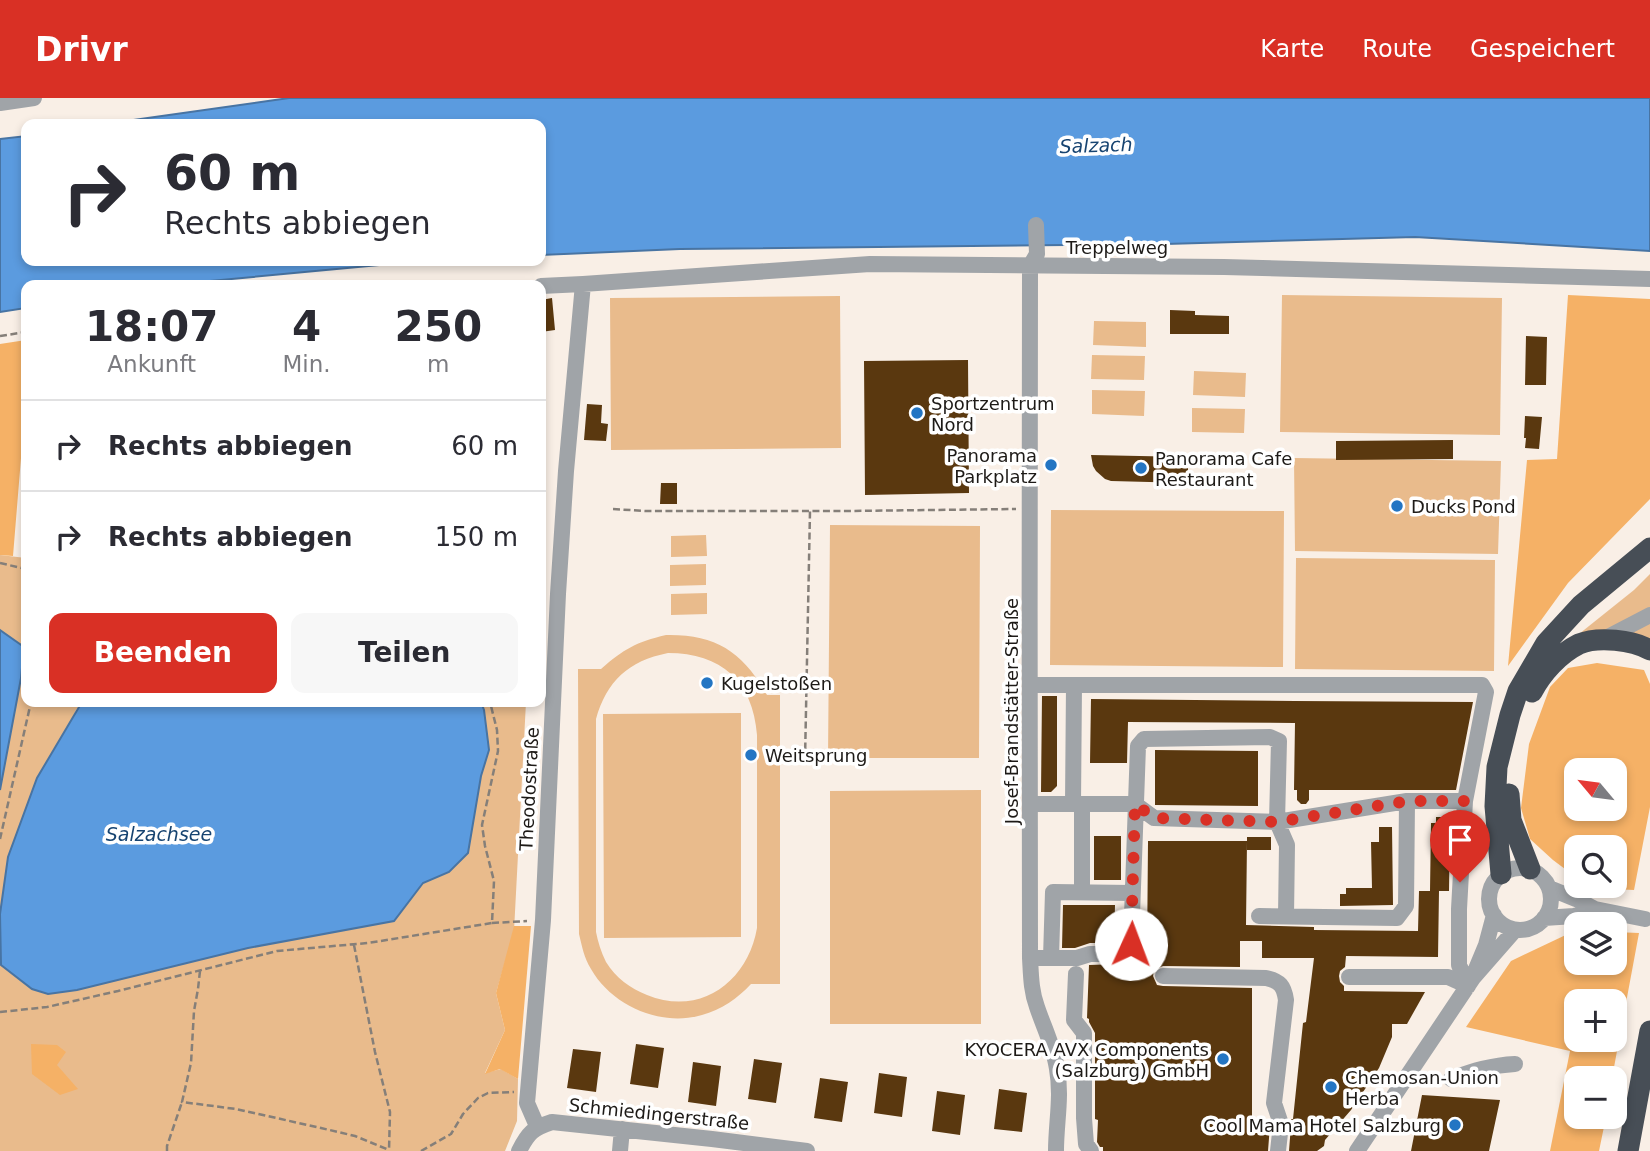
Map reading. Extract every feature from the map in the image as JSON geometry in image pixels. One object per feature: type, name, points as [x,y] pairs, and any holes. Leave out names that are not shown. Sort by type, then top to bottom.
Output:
[{"type":"highway","points":[[1501,874],[1495,806],[1497,767],[1518,691],[1546,643],[1581,605],[1650,548]]},
{"type":"highway","points":[[1530,869],[1511,820],[1509,804],[1512,762],[1524,710],[1534,688],[1545,671],[1580,644],[1602,640],[1622,641],[1650,650]]},
{"type":"highway","points":[[1628,1151],[1650,1031]]},
{"type":"street","points":[[0,103],[34,98]]},
{"type":"street","name":"Josef-Brandstätter-Straße","points":[[1036,225],[1037,254],[1030,266],[1030,958],[1031,983],[1057,1067],[1060,1094],[1056,1151]]},
{"type":"street","name":"Treppelweg","points":[[583,284],[870,264],[1224,267],[1650,279]]},
{"type":"street","points":[[546,286],[583,284]]},
{"type":"street","name":"Theodostraße","points":[[537,1126],[527,1103],[543,920],[558,580],[583,284]]},
{"type":"street","points":[[1602,640],[1650,615]]},
{"type":"street","points":[[1030,685],[1482,685],[1486,692],[1465,801],[1459,908],[1459,965],[1471,982]]},
{"type":"street","points":[[1074,685],[1082,892]]},
{"type":"street","points":[[1030,958],[1077,958],[1090,954],[1119,954],[1131,944],[1138,746],[1144,739],[1270,737],[1279,741],[1277,822],[1287,845],[1286,916]]},
{"type":"street","points":[[1030,804],[1135,804],[1154,818],[1277,822],[1408,801],[1465,801]]},
{"type":"street","points":[[1259,916],[1397,918],[1406,906],[1408,801]]},
{"type":"street","points":[[1510,869],[1530,869],[1545,880],[1549,888],[1549,909],[1536,925],[1515,930],[1497,920],[1489,901],[1489,891],[1494,881],[1510,869]]},
{"type":"street","points":[[1549,888],[1595,909],[1645,919]]},
{"type":"street","points":[[1051,958],[1053,892],[1132,893]]},
{"type":"street","points":[[1544,918],[1574,916],[1595,909]]},
{"type":"street","points":[[1471,982],[1486,945],[1494,915]]},
{"type":"street","points":[[1357,1151],[1471,982],[1515,930]]},
{"type":"street","points":[[1076,974],[1074,1020],[1084,1033],[1084,1118],[1086,1144],[1091,1151]]},
{"type":"street","points":[[1163,976],[1266,978],[1277,980],[1284,987],[1286,1000],[1274,1103],[1281,1124],[1278,1151]]},
{"type":"street","points":[[1349,977],[1448,977],[1471,982]]},
{"type":"street","points":[[1050,1038],[1074,1020]]},
{"type":"street","points":[[1451,1079],[1495,1065],[1516,1064]]},
{"type":"street","name":"Schmiedingerstraße","points":[[537,1126],[552,1122],[622,1129],[711,1145],[807,1151]]},
{"type":"street","points":[[519,1151],[527,1135],[537,1126]]},
{"type":"street","points":[[620,1151],[622,1129]]},
{"type":"path","points":[[0,335],[21,333]]},
{"type":"path","points":[[613,509],[1029,509]]},
{"type":"path","points":[[805,760],[810,511]]},
{"type":"path","points":[[0,564],[21,568]]},
{"type":"path","points":[[0,839],[30,707]]},
{"type":"path","points":[[491,707],[497,730],[498,751],[482,825],[494,881],[492,923]]},
{"type":"path","points":[[0,1012],[47,1007],[277,951],[354,944],[492,923],[543,920]]},
{"type":"path","points":[[182,1102],[236,1109],[344,1133],[389,1150],[390,1112],[354,944]]},
{"type":"path","points":[[167,1151],[191,1063],[200,971]]},
{"type":"path","points":[[421,1151],[451,1134],[463,1114],[478,1098],[488,1093],[528,1092]]},
{"type":"shaded area","points":[[1282,295],[1502,298],[1500,435],[1280,432]]},
{"type":"shaded area","points":[[1568,295],[1650,299],[1650,499],[1568,583],[1508,666],[1527,460],[1557,459]]},
{"type":"shaded area","points":[[840,296],[841,448],[611,450],[610,298]]},
{"type":"shaded area","points":[[1094,321],[1146,322],[1146,347],[1093,345]]},
{"type":"shaded area","points":[[21,341],[21,458],[13,556],[0,555],[0,344]]},
{"type":"shaded area","points":[[1092,355],[1145,356],[1144,380],[1091,379]]},
{"type":"shaded area","points":[[1194,371],[1246,373],[1245,397],[1193,395]]},
{"type":"shaded area","points":[[1092,390],[1145,391],[1144,416],[1092,414]]},
{"type":"shaded area","points":[[1192,408],[1245,409],[1244,433],[1192,432]]},
{"type":"shaded area","name":"Ducks Pond","points":[[1294,458],[1501,461],[1498,554],[1295,551]]},
{"type":"shaded area","points":[[1051,510],[1284,511],[1283,667],[1050,665]]},
{"type":"shaded area","points":[[830,525],[980,526],[979,758],[828,758]]},
{"type":"shaded area","points":[[706,535],[707,556],[671,557],[671,536]]},
{"type":"shaded area","points":[[0,555],[21,557],[21,645],[0,630]]},
{"type":"shaded area","points":[[1296,558],[1495,560],[1494,671],[1295,669]]},
{"type":"shaded area","points":[[706,564],[706,585],[670,586],[670,565]]},
{"type":"shaded area","points":[[1650,574],[1650,640],[1622,632],[1574,638],[1634,590]]},
{"type":"shaded area","points":[[707,593],[707,614],[671,615],[671,594]]},
{"type":"shaded area","points":[[666,635],[684,636],[714,642],[738,657],[748,667],[767,695],[780,695],[780,984],[751,984],[722,1007],[686,1018],[670,1018],[639,1010],[611,993],[589,965],[579,934],[578,669],[601,669],[631,647]],"holes":[[[668,653],[704,658],[731,674],[749,699],[754,716],[757,735],[757,928],[744,964],[719,990],[686,1001],[667,1001],[647,995],[619,978],[606,962],[596,932],[596,719],[606,694],[631,667]]]},
{"type":"shaded area","points":[[1597,663],[1644,670],[1650,684],[1650,807],[1634,890],[1627,890],[1627,835],[1564,835],[1564,868],[1530,839],[1521,808],[1529,744],[1550,687],[1568,668]]},
{"type":"shaded area","points":[[21,678],[21,707],[78,707],[8,857],[0,914],[0,790]]},
{"type":"shaded area","points":[[483,707],[526,707],[514,931],[496,993],[505,1030],[485,1073],[501,1069],[518,1079],[517,1121],[505,1151],[0,1151],[0,939],[1,965],[48,994],[77,990],[248,948],[394,921],[423,883],[449,872],[489,750]]},
{"type":"shaded area","points":[[741,713],[741,937],[604,938],[603,714]]},
{"type":"shaded area","points":[[981,790],[981,1024],[830,1024],[830,791]]},
{"type":"shaded area","points":[[514,926],[531,926],[518,1079],[500,1069],[485,1074],[505,1030],[496,993]]},
{"type":"shaded area","points":[[1627,932],[1639,933],[1627,997],[1627,989],[1564,989],[1564,1050],[1466,1027],[1511,961],[1564,936],[1564,975],[1627,975]]},
{"type":"shaded area","points":[[31,1044],[57,1045],[66,1052],[57,1065],[78,1089],[60,1095],[32,1074]]},
{"type":"shaded area","points":[[1570,1052],[1617,1052],[1614,1066],[1567,1066]]},
{"type":"shaded area","points":[[1564,1081],[1564,1129],[1604,1129],[1599,1151],[1550,1151]]},
{"type":"water","name":"Salzach","points":[[289,98],[1650,98],[1650,251],[1415,237],[1165,244],[680,249],[546,255],[546,119],[140,119]]},
{"type":"water","points":[[21,137],[21,266],[369,266],[221,280],[21,280],[21,309],[0,312],[0,139]]},
{"type":"water","points":[[0,630],[21,645],[21,678],[0,790]]},
{"type":"water","name":"Salzachsee","points":[[79,707],[483,707],[489,750],[481,776],[468,853],[449,872],[423,883],[394,921],[248,948],[77,990],[48,994],[32,989],[1,965],[0,914],[8,857],[37,778]]},
{"type":"building","points":[[552,298],[555,330],[546,331],[546,299]]},
{"type":"building","points":[[1170,310],[1195,311],[1195,315],[1229,316],[1229,334],[1170,334]]},
{"type":"building","points":[[1526,336],[1547,337],[1546,385],[1525,385]]},
{"type":"building","name":"Sportzentrum Nord","points":[[968,360],[969,493],[865,495],[864,361]]},
{"type":"building","points":[[587,404],[602,405],[601,423],[608,424],[606,441],[584,440]]},
{"type":"building","points":[[1525,416],[1542,417],[1539,449],[1525,448]]},
{"type":"building","points":[[1453,440],[1453,459],[1336,460],[1336,441]]},
{"type":"building","name":"Panorama Cafe Restaurant","points":[[1091,455],[1188,457],[1188,483],[1111,481],[1096,471]]},
{"type":"building","points":[[661,483],[677,483],[677,504],[660,504]]},
{"type":"building","points":[[1042,696],[1057,696],[1057,786],[1051,792],[1041,792]]},
{"type":"building","points":[[1091,699],[1473,702],[1456,790],[1309,790],[1309,800],[1306,804],[1301,804],[1297,800],[1297,790],[1294,790],[1295,723],[1128,722],[1127,763],[1090,763]]},
{"type":"building","points":[[1155,750],[1258,751],[1258,806],[1155,805]]},
{"type":"building","points":[[1436,817],[1450,817],[1449,891],[1439,891],[1438,957],[1346,956],[1345,967],[1340,971],[1340,982],[1344,991],[1425,992],[1407,1024],[1392,1024],[1392,1037],[1379,1068],[1351,1110],[1325,1140],[1324,1146],[1317,1151],[1289,1151],[1303,1023],[1306,1022],[1314,958],[1262,958],[1262,941],[1240,941],[1240,967],[1163,966],[1154,970],[1153,976],[1157,985],[1163,986],[1252,988],[1252,1120],[1269,1120],[1268,1151],[1103,1151],[1103,1147],[1097,1142],[1098,1120],[1095,1119],[1095,1033],[1087,1018],[1089,965],[1119,964],[1132,957],[1147,957],[1148,841],[1247,841],[1246,925],[1314,927],[1314,930],[1418,931],[1419,891],[1430,891],[1431,823],[1436,823]]},
{"type":"building","points":[[1379,827],[1392,827],[1393,905],[1340,906],[1340,894],[1346,894],[1346,888],[1372,888],[1371,842],[1379,842]]},
{"type":"building","points":[[1094,836],[1121,836],[1121,880],[1094,880]]},
{"type":"building","points":[[1247,837],[1271,837],[1271,850],[1247,850]]},
{"type":"building","points":[[1063,905],[1115,905],[1114,943],[1090,943],[1075,948],[1062,948]]},
{"type":"building","points":[[636,1044],[664,1048],[658,1088],[630,1084]]},
{"type":"building","points":[[573,1049],[601,1052],[596,1092],[567,1088]]},
{"type":"building","points":[[754,1059],[782,1063],[776,1103],[748,1099]]},
{"type":"building","points":[[693,1062],[721,1066],[716,1106],[688,1102]]},
{"type":"building","points":[[879,1073],[907,1077],[902,1117],[874,1113]]},
{"type":"building","points":[[820,1078],[848,1082],[842,1122],[814,1118]]},
{"type":"building","points":[[999,1089],[1027,1093],[1022,1132],[994,1129]]},
{"type":"building","points":[[937,1091],[965,1095],[960,1135],[932,1131]]},
{"type":"building","name":"Cool Mama Hotel Salzburg","points":[[1422,1095],[1500,1100],[1489,1151],[1411,1151]]},
{"type":"place","name":"Sportzentrum Nord","points":[[917,413]]},
{"type":"place","name":"Panorama Parkplatz","points":[[1051,465]]},
{"type":"place","name":"Panorama Cafe Restaurant","points":[[1141,468]]},
{"type":"place","name":"Ducks Pond","points":[[1397,506]]},
{"type":"place","name":"Kugelstoßen","points":[[707,683]]},
{"type":"place","name":"Weitsprung","points":[[751,755]]},
{"type":"place","name":"KYOCERA AVX Components (Salzburg) GmbH","points":[[1223,1059]]},
{"type":"place","name":"Chemosan-Union Herba","points":[[1331,1087]]},
{"type":"place","name":"Cool Mama Hotel Salzburg","points":[[1455,1125]]},
{"type":"route","points":[[1131,944],[1135,804],[1154,818],[1277,822],[1408,801],[1465,801],[1460,882]]}]
